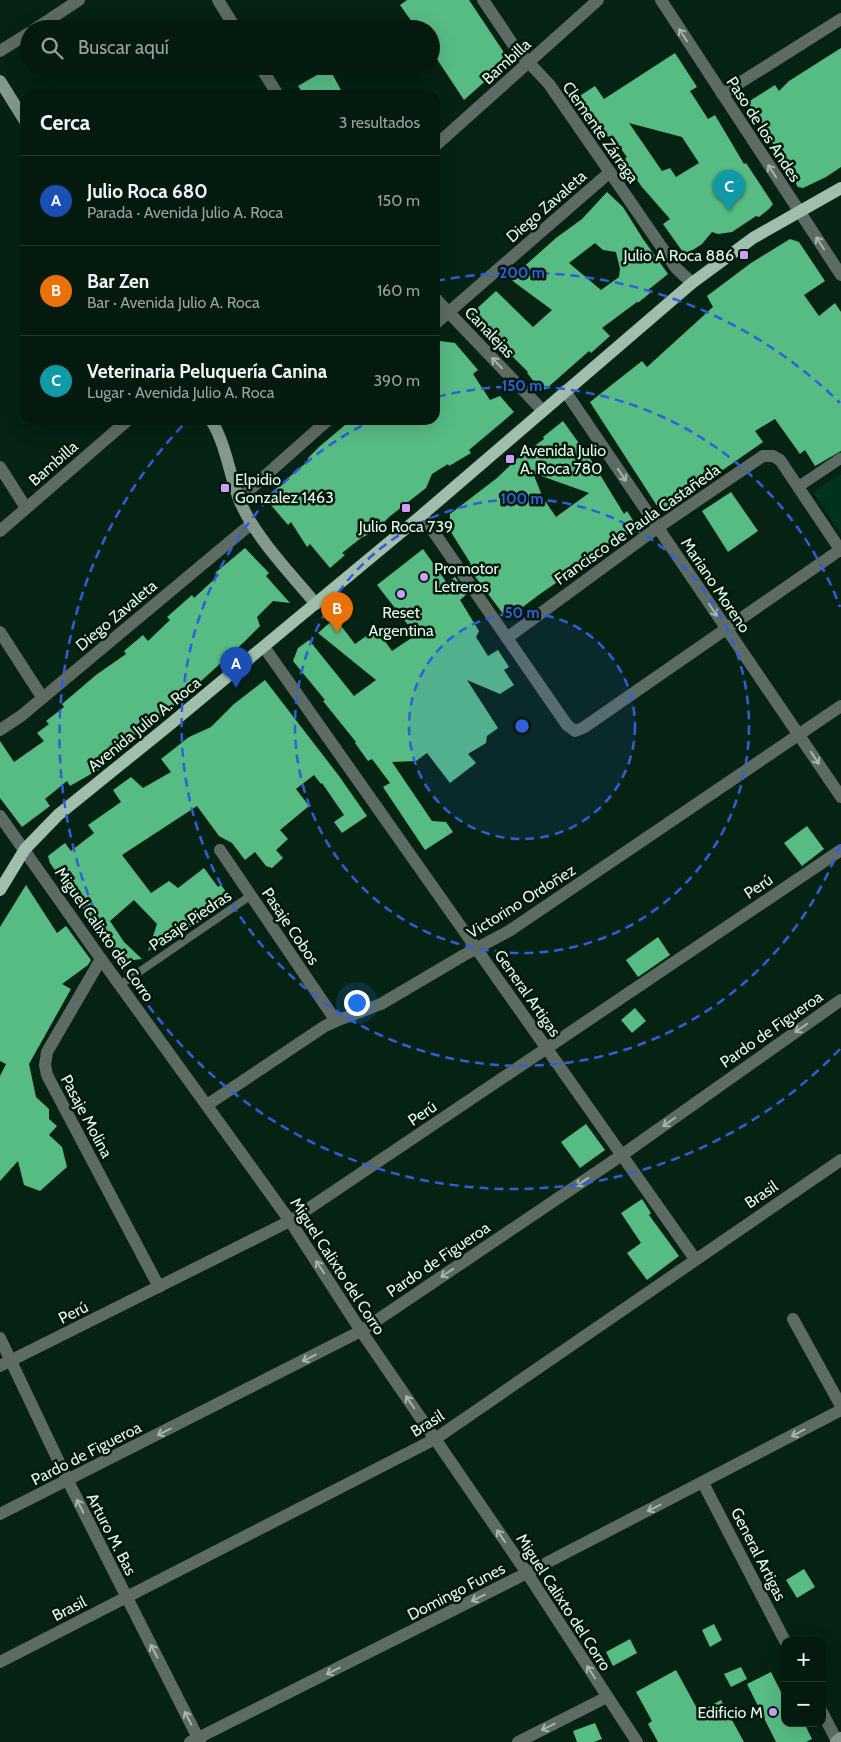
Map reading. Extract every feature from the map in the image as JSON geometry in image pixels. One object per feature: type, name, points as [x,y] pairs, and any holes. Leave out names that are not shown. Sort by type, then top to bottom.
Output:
[{"type":"main road","points":[[0,81],[20,113]]},
{"type":"main road","name":"Avenida Julio A. Roca","points":[[0,890],[25,849],[58,815],[316,604],[692,283],[753,238],[841,188]]},
{"type":"main road","points":[[214,425],[222,442],[239,499],[252,524],[316,604]]},
{"type":"street","points":[[49,20],[79,0]]},
{"type":"street","points":[[218,0],[230,20]]},
{"type":"street","name":"Clemente Zárraga","points":[[482,0],[516,49],[549,84],[676,268],[692,283]]},
{"type":"street","name":"Bambilla","points":[[440,142],[598,0]]},
{"type":"street","name":"Paso de los Andes","points":[[661,0],[841,275]]},
{"type":"street","points":[[722,94],[841,19]]},
{"type":"street","points":[[0,51],[20,39]]},
{"type":"street","points":[[266,75],[275,90]]},
{"type":"street","name":"Diego Zavaleta","points":[[440,320],[610,172]]},
{"type":"street","name":"Canalejas","points":[[440,303],[543,411]]},
{"type":"street","name":"Mariano Moreno","points":[[565,391],[841,797]]},
{"type":"street","name":"Bambilla","points":[[0,531],[122,425]]},
{"type":"street","points":[[239,499],[322,425]]},
{"type":"street","name":"Francisco de Paula Castañeda","points":[[507,638],[657,528],[763,456],[773,456],[780,460],[798,487]]},
{"type":"street","points":[[422,515],[567,725],[575,731],[583,728],[841,550],[798,487],[841,458]]},
{"type":"street","points":[[0,467],[26,508]]},
{"type":"street","name":"Diego Zavaleta","points":[[0,730],[21,716],[252,524]]},
{"type":"street","points":[[0,632],[42,698]]},
{"type":"street","name":"General Artigas","points":[[264,647],[695,1259]]},
{"type":"street","name":"Victorino Ordoñez","points":[[207,1105],[336,1021],[382,1004],[464,954],[478,949],[509,931],[841,706]]},
{"type":"street","name":"Miguel Calixto del Corro","points":[[0,816],[290,1221],[361,1331],[527,1573],[637,1742]]},
{"type":"street","name":"Pasaje Cobos","points":[[220,850],[336,1021]]},
{"type":"street","name":"Perú","points":[[6,1363],[290,1221],[841,850]]},
{"type":"street","name":"Pasaje Molina","points":[[101,959],[47,1052],[45,1065],[47,1075],[159,1287]]},
{"type":"street","name":"Pardo de Figueroa","points":[[0,1514],[361,1331],[622,1155],[841,1000]]},
{"type":"street","name":"Brasil","points":[[0,1662],[435,1439],[841,1160]]},
{"type":"street","points":[[793,1319],[841,1408]]},
{"type":"street","name":"Arturo M. Bas","points":[[0,1338],[6,1363],[68,1481],[196,1741]]},
{"type":"street","name":"Domingo Funes","points":[[196,1741],[703,1483],[841,1408]]},
{"type":"street","name":"General Artigas","points":[[703,1483],[783,1637]]},
{"type":"street","points":[[518,1742],[607,1697]]},
{"type":"street","points":[[826,1719],[838,1740]]},
{"type":"lane","name":"Pasaje Piedras","points":[[120,984],[250,896]]},
{"type":"green space","points":[[841,474],[841,534],[813,492]]},
{"type":"building","points":[[407,0],[469,0],[509,60],[464,100],[440,64],[440,20],[411,20],[400,5]]},
{"type":"building","points":[[841,48],[841,167],[803,188],[798,187],[772,142],[764,133],[767,131],[748,102],[775,85],[779,91],[789,81]]},
{"type":"building","points":[[675,53],[697,87],[690,91],[708,119],[715,115],[744,164],[746,163],[773,204],[759,217],[756,216],[732,232],[718,234],[712,232],[702,244],[685,255],[663,224],[670,219],[642,187],[623,160],[627,157],[613,138],[607,136],[597,121],[594,123],[578,97],[595,86],[604,99]],"holes":[[[629,123],[682,137],[699,163],[676,177],[670,168],[662,171]]]},
{"type":"building","points":[[317,75],[333,75],[341,90],[301,90],[298,86]]},
{"type":"building","points":[[607,192],[623,207],[668,274],[648,290],[650,293],[639,302],[602,328],[610,336],[591,353],[589,351],[546,389],[541,390],[528,372],[497,341],[487,327],[483,326],[471,314],[496,291],[533,327],[552,310],[510,279],[556,238],[582,219]],"holes":[[[595,243],[603,250],[616,252],[620,269],[619,277],[601,290],[569,263]]]},
{"type":"building","points":[[790,239],[799,242],[825,281],[804,295],[819,316],[835,303],[841,312],[841,451],[815,466],[805,450],[800,454],[775,419],[755,431],[763,442],[720,472],[716,471],[661,512],[590,402],[642,361],[647,367],[713,307],[707,296],[751,263]]},
{"type":"building","points":[[440,341],[455,343],[478,370],[473,374],[490,400],[500,396],[514,412],[469,450],[471,453],[432,474],[426,488],[389,517],[375,531],[361,538],[342,553],[345,555],[330,568],[310,544],[307,547],[291,522],[288,525],[265,498],[308,461],[308,458],[345,425],[440,425]]},
{"type":"building","points":[[563,421],[591,460],[624,514],[627,511],[634,522],[630,532],[507,619],[467,566],[471,564],[449,529],[450,514],[497,478],[518,458],[544,439],[543,437]],"holes":[[[533,473],[589,493],[556,517],[543,498]]]},
{"type":"building","points":[[731,492],[758,531],[728,552],[702,511]]},
{"type":"building","points":[[245,548],[269,573],[266,576],[290,603],[273,601],[257,617],[260,626],[157,722],[140,737],[139,731],[98,770],[70,786],[67,781],[45,799],[50,806],[22,827],[0,798],[0,741],[14,762],[44,741],[37,733],[49,724],[46,721],[64,707],[62,704],[96,675],[126,654],[124,651],[143,635],[148,641],[170,620],[167,617],[192,595],[194,598],[219,575],[215,573]]},
{"type":"building","points":[[423,549],[447,583],[455,577],[467,594],[460,600],[479,631],[476,637],[488,656],[498,650],[509,667],[504,670],[514,685],[500,694],[467,680],[498,728],[487,736],[486,743],[468,754],[476,763],[450,783],[427,753],[416,761],[392,762],[432,821],[446,822],[453,832],[425,850],[383,787],[390,783],[372,759],[368,761],[356,742],[323,701],[325,700],[293,661],[298,648],[309,640],[354,696],[376,680],[318,633],[335,618],[355,644],[376,629],[392,651],[416,635],[377,585]]},
{"type":"building","points":[[265,680],[339,776],[367,816],[342,833],[334,822],[344,815],[322,783],[314,775],[296,789],[309,806],[280,830],[288,839],[276,850],[283,858],[272,868],[266,866],[255,852],[245,860],[232,843],[219,836],[197,806],[122,855],[151,893],[169,881],[178,888],[204,868],[218,887],[221,885],[230,897],[204,916],[205,918],[161,946],[159,944],[148,951],[157,924],[134,900],[110,921],[124,942],[142,959],[125,961],[119,958],[50,863],[48,856],[65,843],[71,851],[94,833],[88,825],[121,802],[113,790],[131,777],[143,788],[171,772],[161,759],[189,737],[211,727],[234,704]]},
{"type":"building","points":[[807,826],[824,849],[802,866],[784,843]]},
{"type":"building","points":[[26,885],[57,933],[66,926],[91,960],[88,965],[62,984],[71,989],[29,1064],[36,1097],[49,1109],[49,1119],[57,1126],[49,1135],[62,1147],[67,1167],[40,1191],[24,1185],[18,1161],[0,1181],[0,1076],[6,1064],[0,1061],[0,927]]},
{"type":"building","points":[[658,937],[670,955],[638,977],[626,960]]},
{"type":"building","points":[[635,1008],[646,1021],[632,1033],[621,1020]]},
{"type":"building","points":[[586,1124],[605,1150],[580,1168],[561,1142]]},
{"type":"building","points":[[642,1199],[651,1213],[649,1215],[679,1256],[647,1280],[627,1253],[641,1243],[621,1213]]},
{"type":"building","points":[[804,1569],[815,1587],[797,1598],[786,1580]]},
{"type":"building","points":[[714,1624],[722,1640],[710,1647],[702,1630]]},
{"type":"building","points":[[630,1639],[637,1653],[613,1666],[606,1652]]},
{"type":"building","points":[[741,1667],[747,1679],[731,1687],[724,1674]]},
{"type":"building","points":[[676,1670],[699,1712],[721,1700],[744,1742],[658,1742],[648,1724],[652,1721],[636,1692]]},
{"type":"building","name":"Edificio M","points":[[771,1672],[781,1692],[781,1727],[806,1727],[812,1739],[806,1742],[776,1742],[747,1684]]},
{"type":"building","points":[[595,1723],[602,1739],[594,1742],[577,1742],[573,1731]]},
{"type":"place","name":"Veterinaria Peluquería Canina","points":[[729,211]]},
{"type":"place","name":"Julio A Roca 886","points":[[744,255]]},
{"type":"place","name":"Avenida Julio A. Roca 780","points":[[510,459]]},
{"type":"place","name":"Elpidio Gonzalez 1463","points":[[225,488]]},
{"type":"place","name":"Julio Roca 739","points":[[406,508]]},
{"type":"place","name":"Promotor Letreros","points":[[424,577]]},
{"type":"place","name":"Reset Argentina","points":[[401,594]]},
{"type":"place","name":"Bar Zen","points":[[337,633]]},
{"type":"place","name":"Julio Roca 680","points":[[236,688]]},
{"type":"place","name":"Edificio M","points":[[773,1712]]}]
